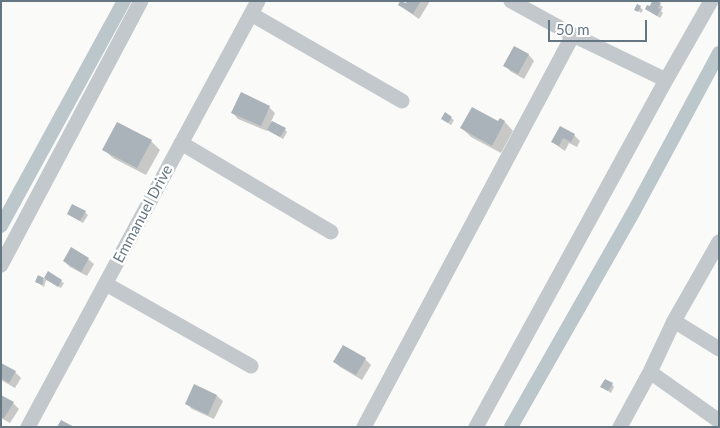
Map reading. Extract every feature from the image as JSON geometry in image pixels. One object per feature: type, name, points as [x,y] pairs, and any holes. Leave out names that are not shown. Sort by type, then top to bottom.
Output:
[{"type":"street","points":[[1,265],[141,1]]},
{"type":"street","points":[[512,1],[573,35],[666,80]]},
{"type":"street","points":[[476,427],[666,80],[712,1],[719,6]]},
{"type":"street","points":[[255,8],[402,101]]},
{"type":"street","name":"Emmanuel Drive","points":[[28,427],[255,8]]},
{"type":"street","points":[[364,427],[573,35]]},
{"type":"street","points":[[181,143],[331,232]]},
{"type":"street","points":[[620,427],[650,372],[674,321],[719,242]]},
{"type":"street","points":[[106,284],[250,366]]},
{"type":"street","points":[[674,321],[719,349]]},
{"type":"street","points":[[650,372],[719,421]]},
{"type":"building","points":[[400,1],[406,3],[407,1],[421,1],[413,14],[398,5]]},
{"type":"building","points":[[652,1],[661,3],[658,8],[661,9],[657,16],[645,9],[647,5],[650,6]]},
{"type":"building","points":[[637,4],[641,6],[638,12],[634,10]]},
{"type":"building","points":[[514,46],[529,54],[518,74],[503,66]]},
{"type":"building","points":[[241,92],[270,106],[261,126],[231,113]]},
{"type":"building","points":[[472,107],[498,121],[500,118],[505,121],[492,146],[460,128]]},
{"type":"building","points":[[445,112],[452,117],[448,123],[441,119]]},
{"type":"building","points":[[272,121],[286,128],[280,137],[267,130]]},
{"type":"building","points":[[117,122],[152,140],[137,168],[102,150]]},
{"type":"building","points":[[560,126],[575,134],[571,142],[563,138],[559,146],[551,142]]},
{"type":"building","points":[[72,204],[86,211],[80,221],[67,214]]},
{"type":"building","points":[[71,247],[89,258],[81,272],[63,261]]},
{"type":"building","points":[[48,271],[62,280],[58,287],[44,278]]},
{"type":"building","points":[[38,275],[44,278],[42,285],[35,282]]},
{"type":"building","points":[[343,345],[366,358],[356,375],[333,362]]},
{"type":"building","points":[[1,363],[16,371],[9,383],[1,378]]},
{"type":"building","points":[[605,379],[613,383],[608,391],[600,387]]},
{"type":"building","points":[[194,384],[217,395],[208,415],[185,404]]},
{"type":"building","points":[[1,395],[14,402],[4,418],[1,417]]},
{"type":"building","points":[[61,420],[74,427],[57,427]]},
{"type":"waterway","points":[[1,226],[124,1]]},
{"type":"waterway","points":[[511,427],[634,211],[719,53]]}]
